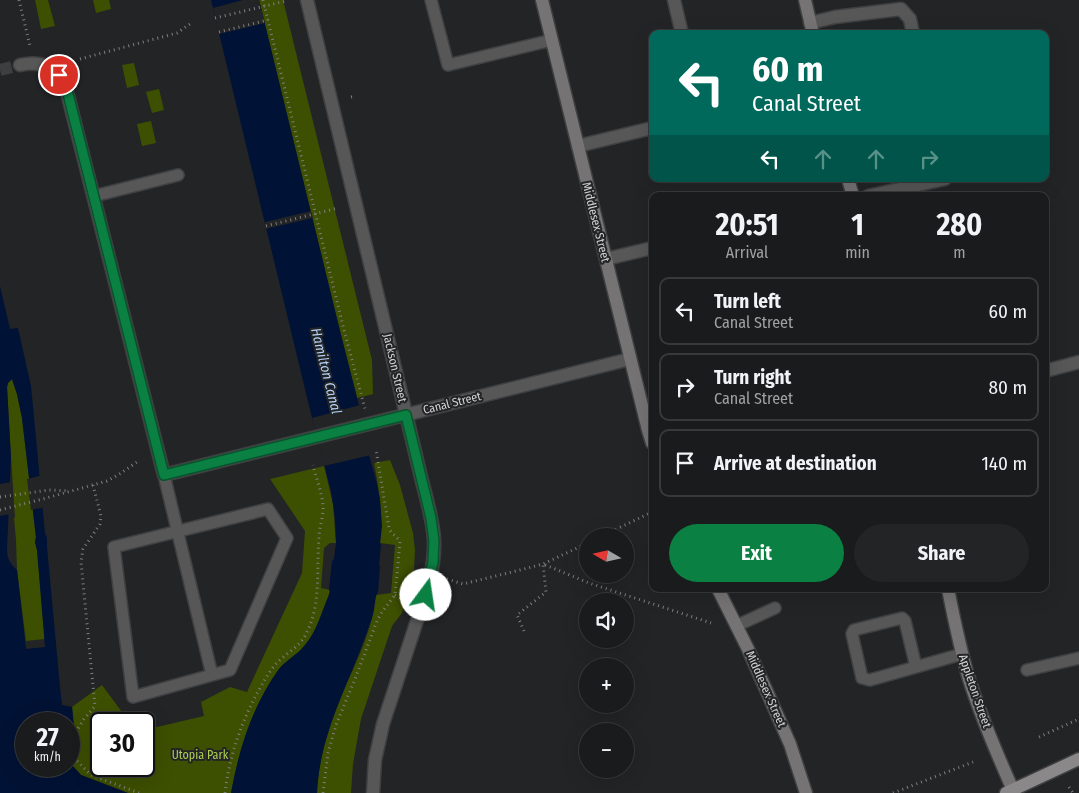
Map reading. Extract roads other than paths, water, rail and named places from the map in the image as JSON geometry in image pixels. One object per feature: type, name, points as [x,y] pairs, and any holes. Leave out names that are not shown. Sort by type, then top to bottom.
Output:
[{"type":"main road","name":"Middlesex Street","points":[[542,0],[649,433]]},
{"type":"main road","points":[[805,0],[812,28]]},
{"type":"main road","name":"Middlesex Street","points":[[719,592],[790,744],[806,793]]},
{"type":"main road","name":"Appleton Street","points":[[949,592],[962,654],[970,680],[1011,792]]},
{"type":"main road","points":[[1011,792],[1079,759]]},
{"type":"street","name":"Jackson Street","points":[[307,0],[431,518],[434,541],[433,562],[426,595],[379,736],[374,766],[373,793]]},
{"type":"street","points":[[674,0],[681,30]]},
{"type":"street","points":[[812,28],[835,17],[901,10],[910,19],[912,30]]},
{"type":"street","points":[[20,65],[32,63],[46,66],[56,72],[62,79],[68,94],[164,475]]},
{"type":"street","points":[[578,146],[649,129]]},
{"type":"street","points":[[886,192],[931,182]]},
{"type":"street","points":[[606,260],[649,249]]},
{"type":"street","name":"Canal Street","points":[[164,475],[630,359]]},
{"type":"street","points":[[1049,370],[1079,362]]},
{"type":"lane","points":[[432,0],[448,66],[552,40]]},
{"type":"lane","points":[[94,196],[178,175]]},
{"type":"lane","points":[[164,475],[212,675]]},
{"type":"lane","points":[[268,509],[287,538],[230,670],[133,698],[114,547],[177,532],[268,509]]},
{"type":"lane","points":[[736,626],[775,608]]},
{"type":"lane","points":[[916,667],[905,621],[902,618],[854,630],[852,634],[862,678],[870,680],[916,667],[962,654]]},
{"type":"lane","points":[[1027,670],[1079,658]]},
{"type":"water","name":"Hamilton Canal","points":[[211,0],[259,0],[364,425],[380,499],[382,526],[380,566],[374,611],[329,730],[319,771],[317,793],[231,793],[238,760],[248,728],[261,698],[279,669],[301,649],[312,635],[318,622],[330,591],[332,561],[334,559],[336,543],[331,491]]},
{"type":"water","points":[[0,286],[10,329],[18,328],[31,386],[62,705],[72,707],[72,712],[15,712],[15,777],[80,777],[80,774],[128,793],[0,793]],"holes":[[[12,379],[22,418],[36,537],[45,647],[26,649],[17,570],[9,561],[7,552],[11,458],[7,387]]]},
{"type":"tunnel","points":[[0,70],[20,65]]},
{"type":"park label","name":"Utopia Park","points":[[200,755]]}]
